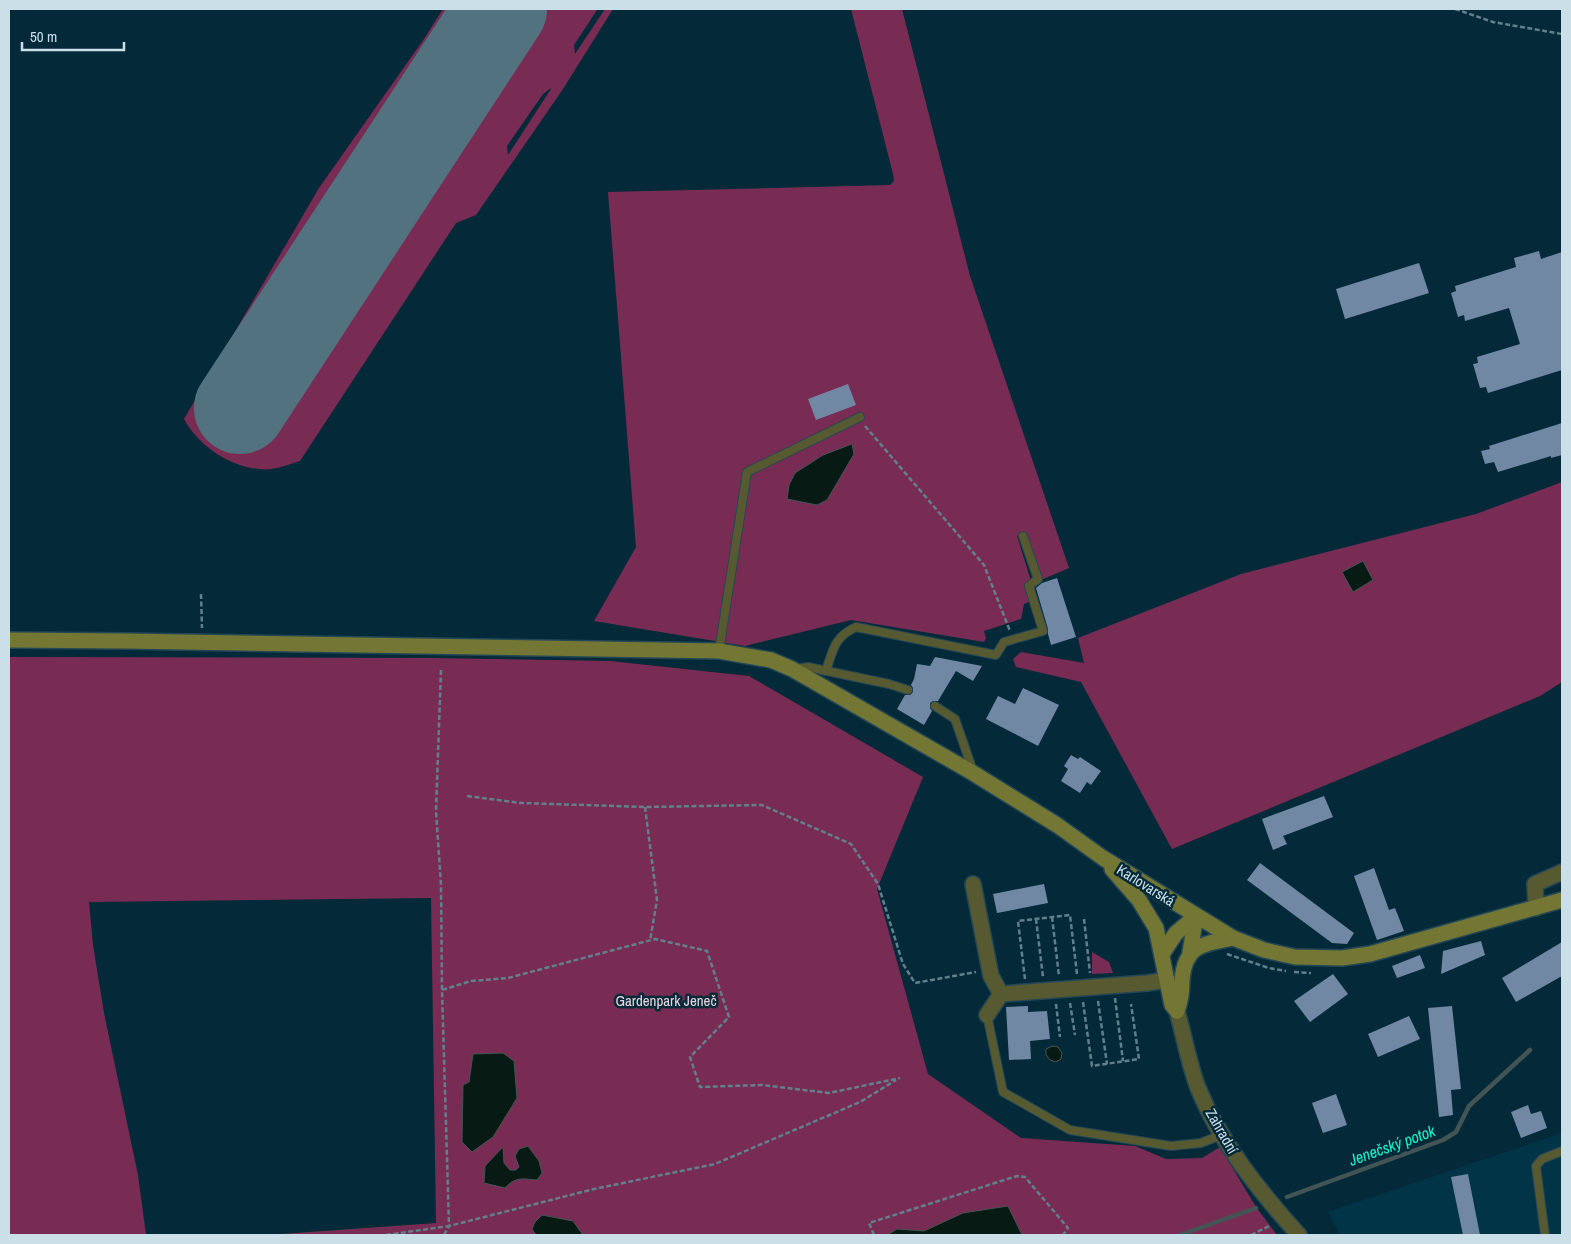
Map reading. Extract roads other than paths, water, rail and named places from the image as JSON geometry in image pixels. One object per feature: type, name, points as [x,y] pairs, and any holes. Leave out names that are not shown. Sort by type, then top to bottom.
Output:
[{"type":"main road","name":"Karlovarská","points":[[9,640],[720,651],[772,660],[792,669],[973,773],[1057,825],[1103,858],[1196,916],[1233,938],[1264,950],[1296,957],[1326,958],[1370,954],[1562,900]]},
{"type":"main road","points":[[1103,858],[1139,900],[1156,928],[1172,1004],[1177,1011]]},
{"type":"main road","points":[[1162,954],[1176,933],[1196,916]]},
{"type":"main road","points":[[1177,1011],[1181,1001],[1183,967],[1190,952],[1196,916]]},
{"type":"main road","points":[[1190,952],[1209,943],[1233,938]]},
{"type":"street","points":[[1536,908],[1535,884],[1562,872]]},
{"type":"street","points":[[973,884],[991,976],[1001,994]]},
{"type":"street","points":[[1001,994],[1114,986],[1167,980]]},
{"type":"street","points":[[987,1014],[1001,994]]},
{"type":"street","name":"Zahradní","points":[[1177,1011],[1198,1087],[1220,1135],[1283,1218],[1299,1235]]},
{"type":"lane","points":[[720,651],[747,472],[860,416]]},
{"type":"lane","points":[[826,671],[835,643],[846,632],[856,627],[996,655],[1004,642],[1043,631],[1029,586],[1038,579],[1023,536]]},
{"type":"lane","points":[[792,669],[808,667],[889,684],[908,690]]},
{"type":"lane","points":[[935,706],[955,719],[973,773]]},
{"type":"lane","points":[[987,1014],[1003,1092],[1070,1130],[1171,1146],[1201,1143],[1220,1135]]},
{"type":"lane","points":[[1545,1235],[1536,1166],[1542,1159],[1562,1151]]},
{"type":"waterway","name":"Jenečský potok","points":[[1287,1197],[1443,1140],[1456,1132],[1469,1106],[1530,1050]]},
{"type":"waterway","name":"Jenečský potok","points":[[1180,1235],[1256,1208]]},
{"type":"park label","name":"Gardenpark Jeneč","points":[[666,1000]]}]
